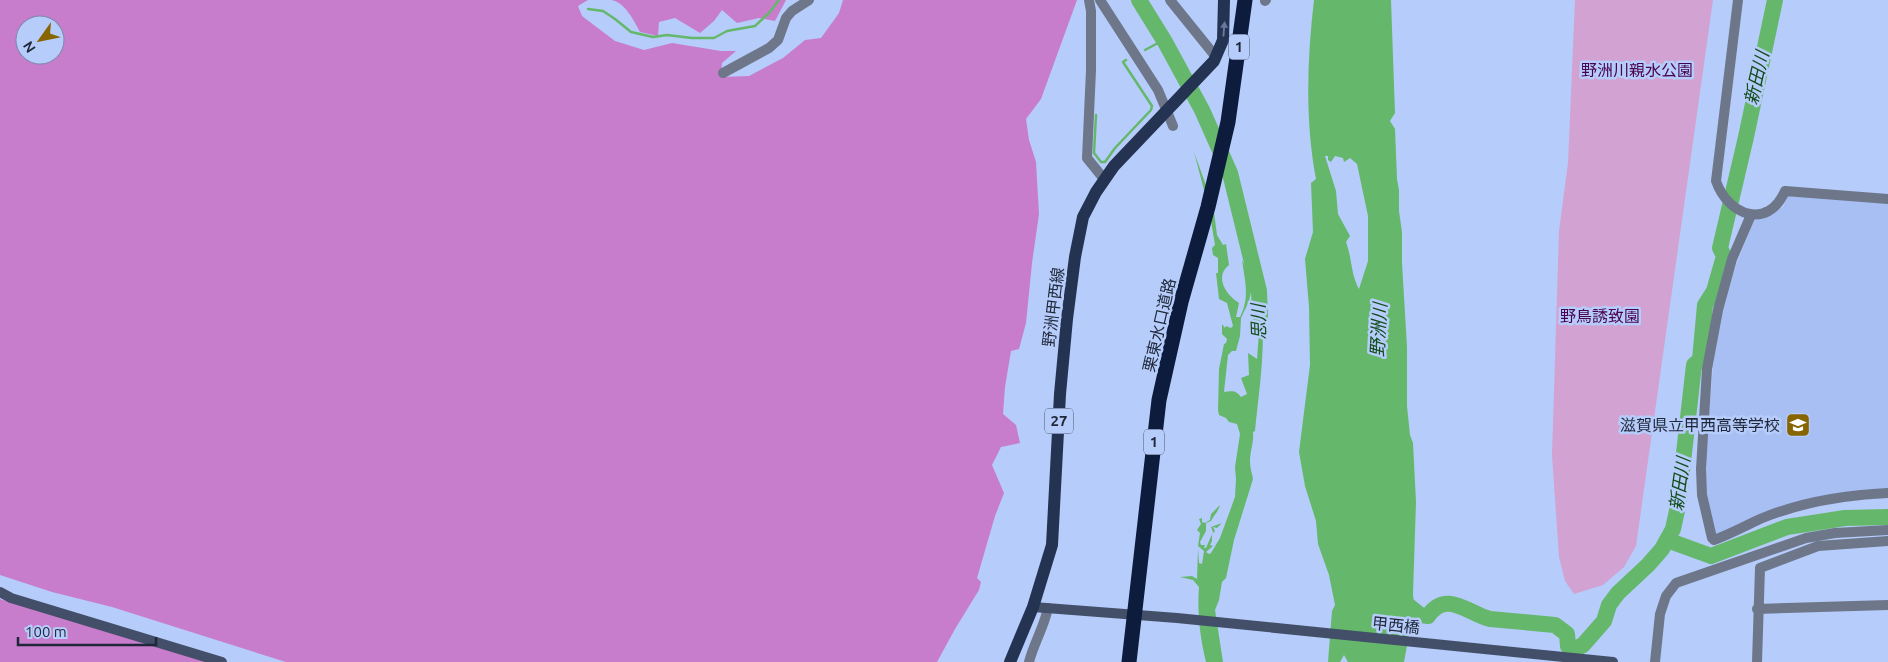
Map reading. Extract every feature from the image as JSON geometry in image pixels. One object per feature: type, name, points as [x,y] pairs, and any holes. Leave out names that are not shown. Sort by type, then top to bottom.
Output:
[{"type":"highway","name":"栗東水口道路","points":[[1129,662],[1159,400],[1181,302],[1228,122],[1245,0]]},
{"type":"main road","name":"野洲甲西線","points":[[1010,662],[1033,607],[1052,545],[1060,394],[1067,318],[1075,257],[1083,217],[1104,179],[1215,59],[1223,40],[1224,0]]},
{"type":"street","points":[[723,73],[769,48],[778,40],[786,18],[810,0]]},
{"type":"street","points":[[1089,0],[1091,11],[1091,70],[1087,158],[1104,179]]},
{"type":"street","points":[[1100,0],[1158,90],[1168,110],[1173,126]]},
{"type":"street","points":[[1170,0],[1215,59]]},
{"type":"street","points":[[1738,0],[1716,181],[1720,194],[1734,208],[1751,216],[1769,211],[1780,203],[1785,191],[1888,199]]},
{"type":"street","points":[[1751,216],[1732,259],[1718,310],[1707,369],[1701,469],[1702,495],[1712,538],[1714,540],[1734,533],[1760,520],[1816,501],[1855,494],[1888,493]]},
{"type":"street","points":[[1655,662],[1660,614],[1666,596],[1676,583],[1806,538],[1844,532],[1888,530]]},
{"type":"street","points":[[1756,662],[1760,568],[1818,546],[1888,541]]},
{"type":"street","points":[[0,592],[12,598],[222,662]]},
{"type":"street","points":[[1757,609],[1888,605]]},
{"type":"street","name":"甲西橋","points":[[1033,607],[1177,618],[1613,662]]},
{"type":"street","points":[[1017,643],[1031,657],[1046,621],[1048,608]]},
{"type":"shaded area","points":[[0,0],[588,0],[578,6],[582,16],[615,41],[644,50],[672,43],[721,51],[736,51],[722,63],[721,77],[749,76],[783,58],[805,40],[821,38],[839,13],[843,0],[1077,0],[1041,99],[1026,119],[1029,140],[1036,162],[1039,214],[1026,323],[1019,349],[1011,351],[1003,414],[1016,425],[1020,443],[1001,447],[992,465],[1004,493],[995,516],[977,578],[981,582],[979,590],[937,662],[286,662],[112,607],[52,592],[0,575]]},
{"type":"shaded area","points":[[611,0],[786,0],[775,21],[759,18],[737,23],[722,10],[714,21],[700,33],[675,18],[659,22],[658,36],[640,32],[625,8],[616,1]]},
{"type":"shaded area","name":"滋賀県立甲西高等学校","points":[[1789,194],[1888,203],[1888,493],[1834,497],[1714,539],[1703,493],[1714,356],[1724,303],[1735,268],[1754,220],[1783,207]]},
{"type":"shaded area","points":[[0,599],[3,600],[208,662],[0,662]]},
{"type":"green space","name":"野洲川親水公園","points":[[1575,0],[1713,0],[1636,546],[1624,567],[1603,585],[1574,594],[1565,581],[1559,557],[1552,455],[1559,231],[1568,163]]},
{"type":"water","name":"野洲川","points":[[1314,0],[1391,0],[1395,113],[1390,121],[1395,129],[1407,347],[1407,406],[1410,435],[1413,443],[1416,502],[1414,605],[1422,611],[1438,598],[1440,600],[1425,613],[1406,603],[1403,605],[1406,613],[1412,619],[1404,662],[1348,662],[1344,655],[1340,662],[1328,662],[1332,611],[1335,605],[1329,575],[1318,544],[1316,521],[1305,486],[1299,452],[1310,365],[1309,307],[1305,259],[1313,232],[1311,183],[1316,179],[1310,135],[1308,90]],"holes":[[[1325,156],[1328,156],[1328,160],[1331,162],[1335,156],[1343,158],[1344,162],[1350,158],[1357,164],[1368,216],[1368,261],[1359,289],[1354,278],[1346,242],[1350,236],[1338,214],[1336,191]]]},
{"type":"water","points":[[1194,152],[1213,205],[1217,235],[1223,245],[1226,244],[1229,265],[1222,275],[1222,280],[1226,291],[1239,303],[1236,317],[1240,317],[1246,296],[1242,260],[1246,268],[1249,262],[1248,273],[1254,279],[1249,301],[1241,318],[1240,336],[1236,351],[1232,351],[1228,355],[1224,392],[1234,392],[1241,397],[1247,394],[1241,378],[1249,375],[1248,353],[1257,359],[1259,332],[1255,310],[1256,305],[1259,303],[1257,294],[1259,294],[1262,310],[1263,327],[1255,431],[1253,432],[1250,458],[1253,479],[1234,540],[1226,578],[1222,582],[1215,610],[1223,662],[1206,662],[1198,606],[1199,587],[1193,580],[1180,577],[1192,576],[1197,579],[1198,549],[1199,563],[1202,564],[1204,551],[1198,546],[1200,533],[1197,530],[1201,524],[1199,519],[1202,518],[1202,522],[1205,523],[1210,520],[1211,514],[1220,505],[1211,521],[1206,523],[1206,531],[1200,542],[1206,548],[1212,534],[1210,545],[1213,546],[1206,552],[1209,554],[1220,538],[1235,497],[1235,467],[1240,434],[1237,424],[1229,422],[1226,418],[1219,415],[1218,410],[1219,369],[1224,344],[1227,339],[1222,334],[1222,324],[1225,328],[1226,326],[1231,328],[1233,326],[1227,303],[1219,299],[1216,273],[1218,273],[1218,258],[1213,255],[1212,248],[1215,245],[1209,209]]},
{"type":"water","points":[[1222,523],[1217,528],[1213,527],[1215,531],[1212,534],[1211,527]]},
{"type":"waterway","points":[[588,9],[603,11],[631,32],[653,37],[667,35],[714,38],[727,31],[755,26],[779,0]]},
{"type":"waterway","name":"思川","points":[[1139,0],[1165,42],[1202,110],[1230,173],[1259,291],[1260,316]]},
{"type":"waterway","name":"新田川","points":[[1386,601],[1392,598],[1409,606],[1420,615],[1428,616],[1435,608],[1442,604],[1450,604],[1490,619],[1555,625],[1567,634],[1568,646],[1577,648],[1583,645],[1604,621],[1609,605],[1618,593],[1662,549],[1673,529],[1678,506],[1694,365],[1700,360],[1705,305],[1714,291],[1724,256],[1720,248],[1775,0]]},
{"type":"waterway","points":[[1145,50],[1158,43],[1165,42]]},
{"type":"waterway","points":[[1096,115],[1094,153],[1101,162],[1105,162],[1115,148],[1151,110],[1152,106],[1123,62],[1126,60]]},
{"type":"waterway","points":[[1667,540],[1711,556],[1787,527],[1845,518],[1888,517]]},
{"type":"place","name":"滋賀県立甲西高等学校","points":[[1798,425]]},
{"type":"park label","name":"野鳥誘致園","points":[[1600,316]]}]
